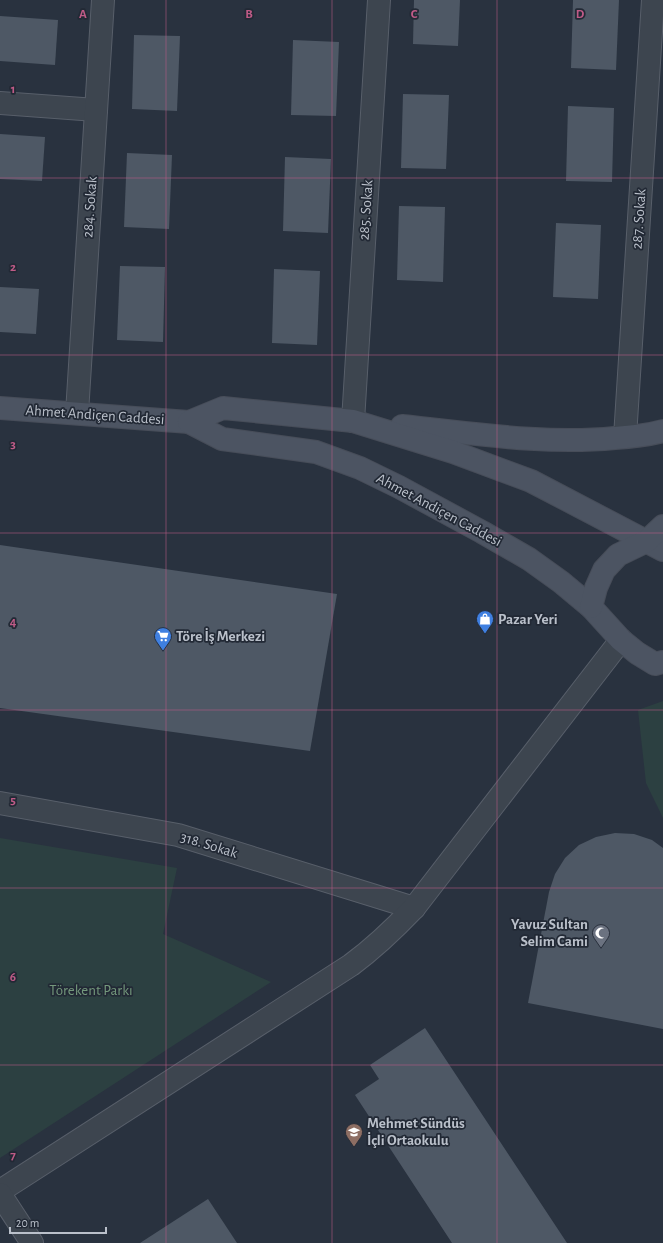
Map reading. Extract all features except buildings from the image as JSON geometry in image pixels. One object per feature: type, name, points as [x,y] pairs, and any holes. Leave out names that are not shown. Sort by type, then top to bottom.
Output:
[{"type":"main road","name":"Ahmet Andiçen Caddesi","points":[[0,408],[189,422],[222,439],[316,452],[360,468],[440,509],[529,559],[561,582],[591,607],[621,640],[636,653],[659,663]]},
{"type":"main road","name":"Ahmet Andiçen Caddesi","points":[[189,422],[223,408],[352,421],[453,452],[530,481],[655,546]]},
{"type":"main road","points":[[352,421],[546,441],[593,440],[663,431]]},
{"type":"main road","points":[[591,607],[596,588],[604,570],[618,555],[655,546],[663,526]]},
{"type":"street","name":"284. Sokak","points":[[77,413],[103,0]]},
{"type":"street","name":"285. Sokak","points":[[352,421],[380,0]]},
{"type":"street","name":"287. Sokak","points":[[625,437],[653,0]]},
{"type":"street","points":[[0,103],[96,110]]},
{"type":"street","points":[[32,1243],[0,1193],[351,965],[385,938],[414,908],[621,640]]},
{"type":"street","name":"318. Sokak","points":[[0,803],[178,836],[414,908]]},
{"type":"green space","points":[[663,701],[663,818],[646,783],[638,710]]},
{"type":"green space","name":"Törekent Parkı","points":[[0,838],[177,868],[163,934],[271,982],[0,1158]]},
{"type":"place","name":"Pazar Yeri","points":[[485,634]]},
{"type":"place","name":"Töre İş Merkezi","points":[[163,651]]},
{"type":"place","name":"Yavuz Sultan Selim Cami","points":[[601,948]]},
{"type":"place","name":"Mehmet Sündüs İçli Ortaokulu","points":[[354,1147]]}]
